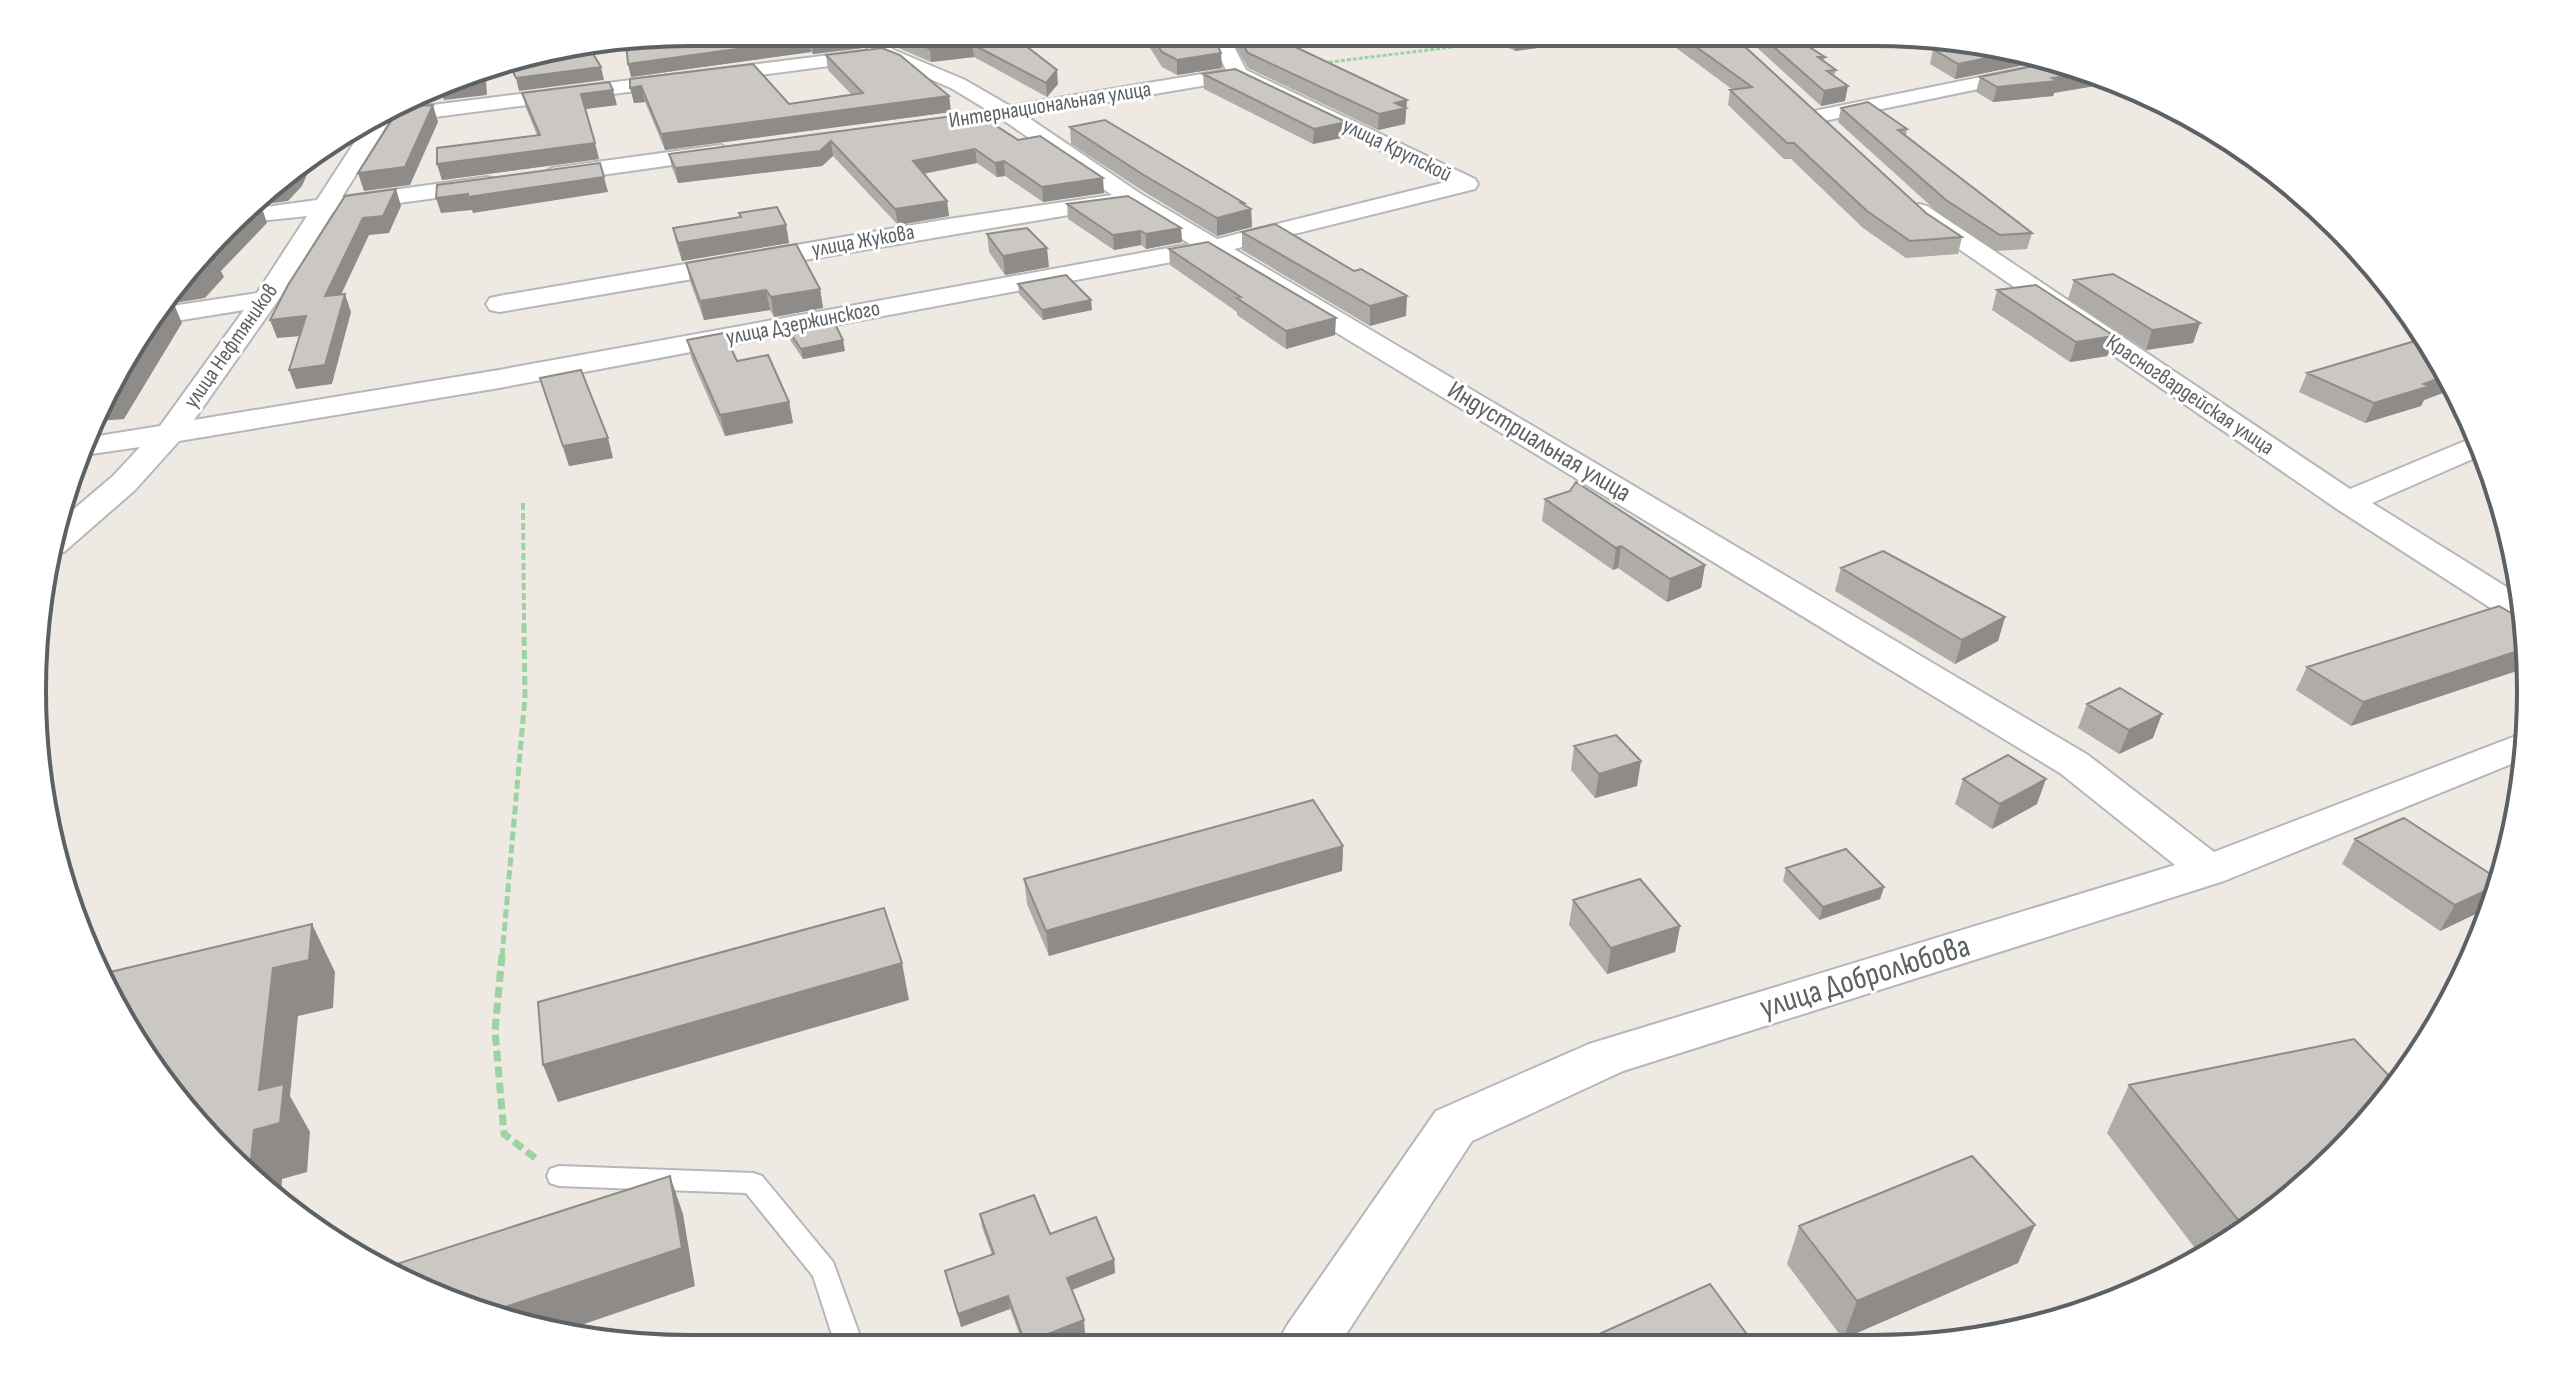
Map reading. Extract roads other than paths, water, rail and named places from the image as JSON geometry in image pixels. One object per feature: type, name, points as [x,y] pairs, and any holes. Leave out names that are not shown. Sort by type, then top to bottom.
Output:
[{"type":"street","name":"Индустриальная улица","points":[[876,46],[887,54],[958,84],[1007,113],[1133,199],[2074,764],[2209,870]]},
{"type":"street","points":[[1224,46],[1238,74]]},
{"type":"street","points":[[399,115],[887,54]]},
{"type":"street","points":[[1814,117],[2045,70]]},
{"type":"street","name":"Интернациональная улица","points":[[976,117],[1238,74]]},
{"type":"street","name":"улица Крупской","points":[[1238,74],[1467,184]]},
{"type":"street","points":[[1792,96],[1837,138]]},
{"type":"street","name":"улица Нефтяников","points":[[66,533],[124,483],[170,433],[266,299],[373,129]]},
{"type":"street","points":[[256,215],[743,149]]},
{"type":"street","name":"улица Дзержинского","points":[[94,446],[499,379],[1213,247],[1467,184]]},
{"type":"street","name":"Красногвардейская улица","points":[[1896,191],[1932,223],[2348,502],[2511,605]]},
{"type":"street","name":"улица Жукова","points":[[499,304],[942,227],[1133,199]]},
{"type":"street","points":[[167,314],[266,299]]},
{"type":"street","points":[[2348,502],[2470,449]]},
{"type":"street","name":"улица Добролюбова","points":[[1313,1335],[1454,1126],[1606,1057],[2209,870],[2514,749]]},
{"type":"lane","points":[[559,1176],[753,1183],[824,1270],[846,1335]]}]
